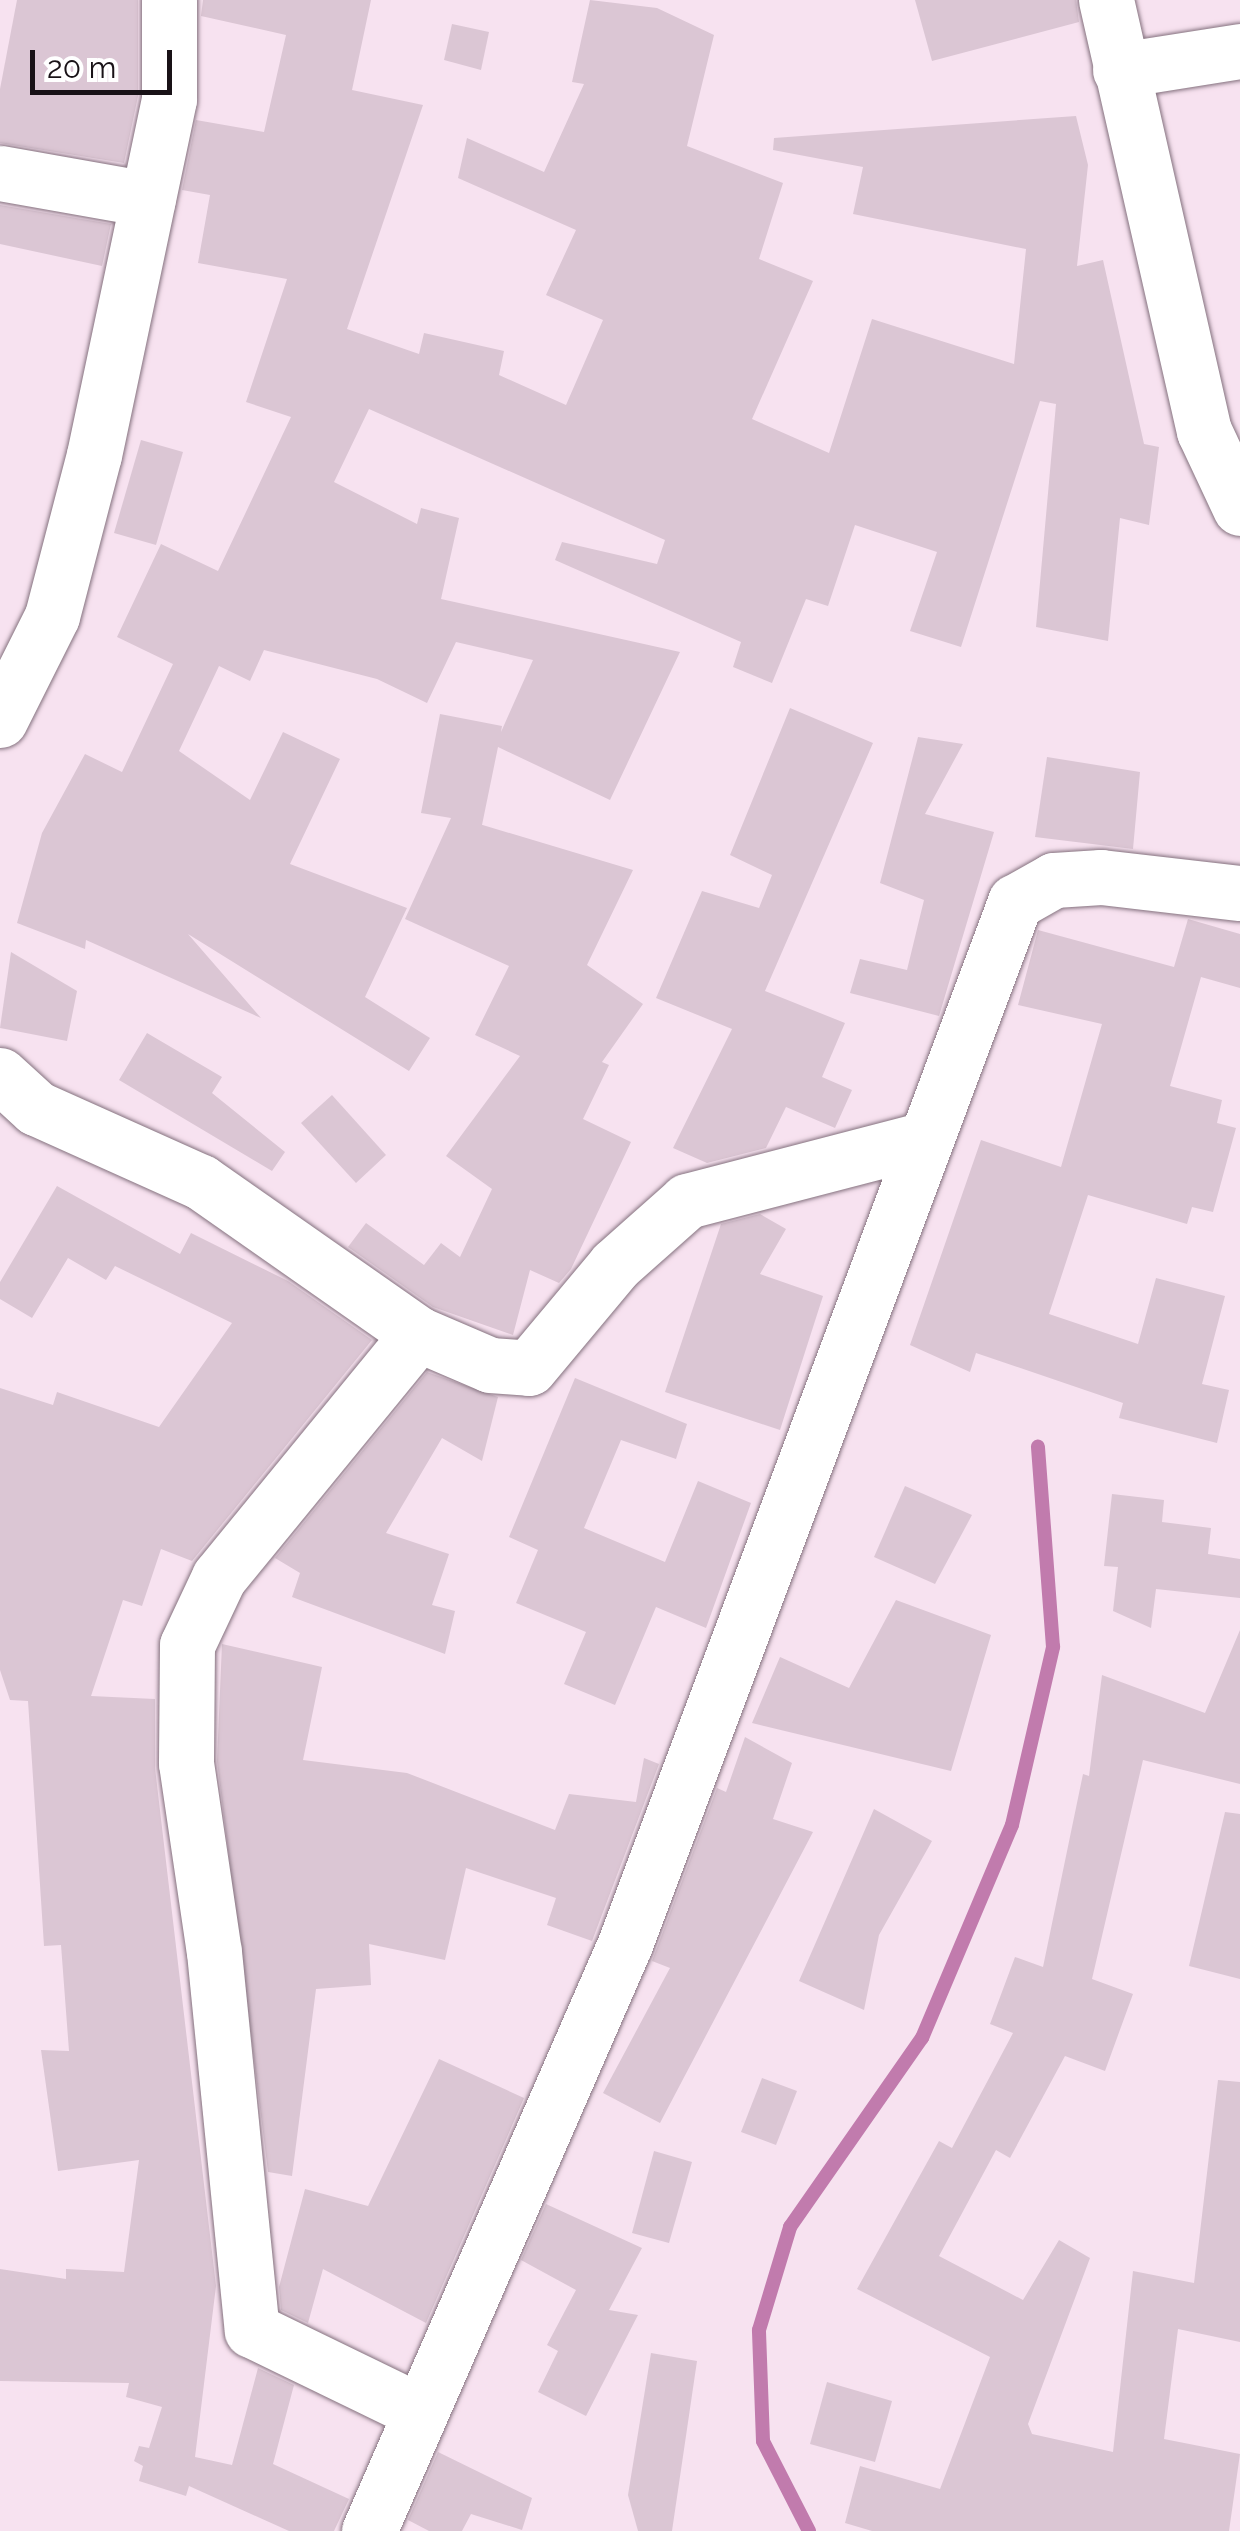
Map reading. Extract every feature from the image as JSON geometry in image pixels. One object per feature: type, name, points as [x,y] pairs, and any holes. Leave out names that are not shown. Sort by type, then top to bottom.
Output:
[{"type":"main road","points":[[0,720],[52,616],[169,99],[169,0]]},
{"type":"main road","points":[[1106,0],[1204,431],[1240,508]]},
{"type":"main road","points":[[1120,70],[1240,51]]},
{"type":"main road","points":[[0,173],[148,199]]},
{"type":"main road","points":[[369,2531],[625,1944],[922,1140],[1015,902],[1054,880],[1101,877],[1240,893]]},
{"type":"main road","points":[[0,1075],[36,1108],[201,1182],[418,1334],[490,1365],[529,1368],[625,1254],[687,1201],[922,1140]]},
{"type":"main road","points":[[418,1334],[219,1578],[187,1645],[186,1764],[252,2330],[420,2411]]},
{"type":"building","points":[[17,0],[138,0],[138,96],[124,163],[0,143],[0,89]]},
{"type":"building","points":[[203,0],[371,0],[352,90],[423,105],[347,329],[419,354],[424,333],[504,351],[499,375],[566,405],[603,320],[546,295],[576,230],[458,178],[467,138],[544,172],[584,84],[572,82],[590,0],[657,8],[714,35],[687,146],[783,183],[759,259],[813,281],[752,419],[829,453],[872,319],[1014,364],[1026,249],[853,214],[863,167],[773,150],[774,138],[1076,116],[1088,165],[1077,266],[1103,260],[1144,444],[1159,447],[1149,525],[1120,518],[1108,641],[1036,627],[1056,404],[1040,401],[961,647],[910,631],[937,552],[855,525],[828,606],[806,599],[772,683],[733,667],[741,642],[555,560],[562,542],[657,564],[665,540],[369,409],[334,482],[417,524],[421,508],[459,518],[441,599],[680,652],[610,800],[498,747],[482,825],[633,870],[587,965],[643,1004],[602,1062],[609,1065],[583,1119],[631,1142],[571,1269],[559,1283],[530,1270],[513,1335],[433,1307],[348,1247],[366,1223],[424,1265],[441,1243],[460,1257],[492,1189],[446,1156],[520,1056],[475,1035],[509,966],[405,919],[451,818],[421,813],[440,714],[502,726],[501,732],[533,660],[456,642],[427,703],[377,679],[264,650],[250,681],[219,666],[179,751],[250,800],[283,732],[340,759],[290,864],[407,908],[365,997],[430,1038],[409,1071],[188,934],[261,1018],[86,940],[85,949],[17,923],[42,833],[85,754],[122,772],[173,664],[117,637],[161,544],[218,571],[291,417],[246,402],[287,279],[198,263],[210,195],[182,190],[196,120],[264,132],[286,35],[201,16]]},
{"type":"building","points":[[915,0],[1076,0],[1079,22],[932,61]]},
{"type":"building","points":[[452,24],[489,32],[481,70],[444,60]]},
{"type":"building","points":[[0,205],[111,224],[102,266],[0,244]]},
{"type":"building","points":[[141,440],[183,452],[156,545],[114,533]]},
{"type":"building","points":[[790,708],[873,743],[765,991],[845,1023],[822,1077],[852,1090],[835,1128],[786,1107],[766,1148],[707,1163],[673,1148],[732,1029],[656,998],[702,891],[759,908],[772,875],[730,855]]},
{"type":"building","points":[[918,737],[963,744],[925,814],[994,832],[939,1016],[850,993],[860,959],[907,970],[924,900],[880,883]]},
{"type":"building","points":[[1047,757],[1140,772],[1133,849],[1035,837]]},
{"type":"building","points":[[1188,919],[1240,934],[1240,988],[1201,977],[1170,1086],[1222,1100],[1217,1123],[1236,1128],[1213,1212],[1192,1207],[1187,1224],[1088,1195],[1049,1314],[1138,1344],[1156,1278],[1225,1296],[1202,1384],[1229,1390],[1217,1443],[1119,1418],[1123,1403],[976,1353],[970,1372],[910,1345],[981,1140],[1061,1167],[1102,1024],[1018,1005],[1038,930],[1174,967]]},
{"type":"building","points":[[11,952],[77,991],[67,1041],[0,1028]]},
{"type":"building","points":[[147,1033],[222,1077],[212,1093],[285,1152],[272,1171],[119,1080]]},
{"type":"building","points":[[332,1095],[386,1155],[356,1183],[301,1123]]},
{"type":"building","points":[[57,1186],[180,1254],[191,1233],[288,1281],[372,1340],[192,1561],[161,1549],[142,1606],[123,1600],[91,1696],[155,1699],[155,1768],[216,2286],[195,2457],[232,2465],[258,2368],[294,2385],[273,2464],[349,2499],[334,2531],[289,2531],[189,2486],[186,2496],[139,2481],[143,2466],[134,2461],[139,2446],[149,2448],[162,2407],[126,2397],[129,2383],[0,2381],[0,2269],[66,2279],[66,2269],[124,2272],[139,2160],[58,2171],[41,2050],[69,2051],[61,1945],[44,1946],[28,1701],[10,1700],[0,1670],[0,1388],[53,1405],[57,1392],[159,1427],[232,1323],[115,1266],[106,1280],[68,1258],[32,1318],[0,1299],[0,1282]]},
{"type":"building","points":[[760,1214],[786,1229],[760,1274],[823,1296],[780,1430],[665,1392],[721,1224]]},
{"type":"building","points":[[427,1372],[498,1397],[482,1461],[442,1438],[386,1533],[449,1554],[432,1605],[455,1611],[445,1654],[292,1597],[300,1573],[275,1558]]},
{"type":"building","points":[[575,1378],[687,1424],[676,1459],[621,1440],[584,1528],[665,1562],[698,1481],[751,1503],[706,1628],[656,1607],[615,1705],[564,1684],[586,1632],[516,1603],[538,1550],[509,1537]]},
{"type":"building","points":[[905,1486],[972,1515],[935,1584],[874,1557]]},
{"type":"building","points":[[1112,1494],[1164,1500],[1162,1522],[1211,1528],[1208,1554],[1240,1559],[1240,1598],[1156,1589],[1151,1628],[1113,1611],[1118,1567],[1104,1566]]},
{"type":"building","points":[[896,1600],[991,1635],[951,1771],[752,1723],[780,1657],[849,1688]]},
{"type":"building","points":[[1240,1630],[1240,1784],[1143,1760],[1092,1979],[1133,1994],[1105,2071],[1065,2056],[1010,2158],[996,2150],[939,2256],[1023,2300],[1059,2240],[1090,2258],[1028,2424],[1032,2434],[1113,2452],[1133,2271],[1194,2283],[1218,2080],[1240,2082],[1240,2342],[1178,2329],[1164,2439],[1240,2454],[1229,2531],[872,2531],[845,2523],[860,2466],[940,2489],[990,2357],[857,2289],[939,2141],[952,2148],[1013,2033],[990,2024],[1015,1957],[1043,1967],[1083,1774],[1089,1776],[1102,1675],[1205,1713]]},
{"type":"building","points":[[222,1644],[322,1667],[303,1760],[407,1773],[555,1830],[569,1794],[636,1802],[644,1758],[659,1764],[592,1941],[547,1925],[556,1898],[466,1868],[445,1960],[369,1944],[371,1985],[316,1989],[292,2176],[268,2172],[217,1761]]},
{"type":"building","points":[[745,1737],[792,1763],[773,1819],[813,1832],[660,2123],[603,2093],[670,1968],[652,1961],[717,1788],[726,1792]]},
{"type":"building","points":[[874,1809],[932,1841],[879,1935],[864,2010],[799,1981]]},
{"type":"building","points":[[1225,1812],[1240,1814],[1240,1979],[1189,1966]]},
{"type":"building","points":[[439,2059],[524,2098],[426,2323],[323,2269],[308,2323],[281,2310],[279,2287],[305,2189],[368,2206]]},
{"type":"building","points":[[762,2078],[797,2091],[776,2145],[741,2132]]},
{"type":"building","points":[[654,2151],[692,2162],[669,2243],[632,2233]]},
{"type":"building","points":[[546,2204],[642,2248],[609,2310],[638,2315],[586,2416],[538,2392],[558,2351],[547,2345],[576,2290],[521,2260]]},
{"type":"building","points":[[651,2353],[697,2361],[672,2531],[638,2531],[628,2495]]},
{"type":"building","points":[[827,2382],[892,2401],[875,2462],[810,2444]]},
{"type":"building","points":[[438,2452],[532,2498],[522,2530],[471,2514],[462,2531],[429,2531],[408,2520]]},
{"type":"waterway","points":[[809,2531],[763,2441],[759,2330],[790,2227],[922,2038],[1012,1825],[1053,1647],[1038,1447]]}]
